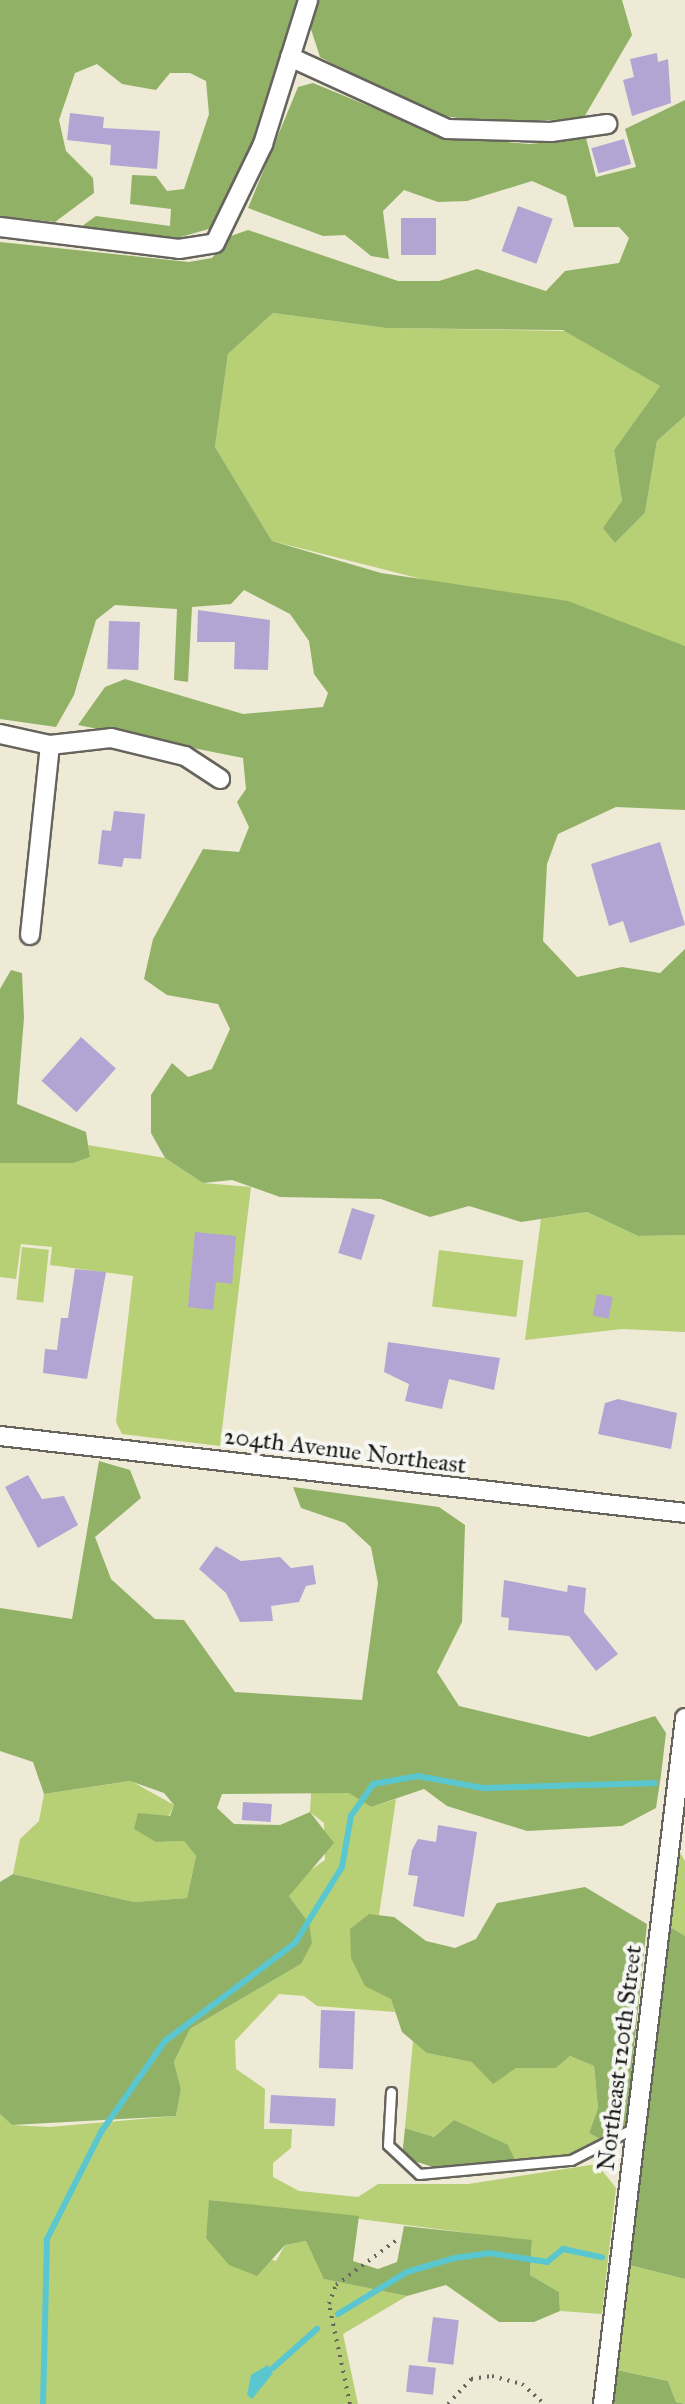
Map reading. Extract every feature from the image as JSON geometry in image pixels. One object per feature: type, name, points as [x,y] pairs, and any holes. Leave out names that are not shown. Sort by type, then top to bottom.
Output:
[{"type":"street","points":[[0,227],[179,249],[215,243],[263,144],[308,0]]},
{"type":"street","points":[[290,57],[447,129],[551,132],[607,124]]},
{"type":"street","points":[[0,734],[50,745],[111,738],[185,756],[220,779]]},
{"type":"street","points":[[30,935],[50,745]]},
{"type":"street","name":"204th Avenue Northeast","points":[[0,1436],[685,1513]]},
{"type":"street","name":"Northeast 120th Street","points":[[603,2404],[685,1718]]},
{"type":"lane","points":[[391,2092],[388,2145],[419,2174],[571,2160],[636,2127]]},
{"type":"path","points":[[350,2404],[329,2304],[336,2285],[398,2239]]},
{"type":"path","points":[[448,2404],[471,2379],[492,2376],[522,2384],[544,2404]]},
{"type":"green space","points":[[0,0],[297,0],[232,205],[212,228],[167,241],[78,229],[96,216],[170,226],[171,209],[130,204],[132,175],[156,176],[167,191],[184,189],[209,114],[206,81],[190,73],[170,73],[156,90],[122,84],[97,64],[75,73],[59,120],[66,151],[93,178],[94,193],[55,222],[0,216]]},
{"type":"green space","points":[[316,0],[622,0],[632,35],[583,119],[483,122],[426,113],[320,57],[309,23]]},
{"type":"green space","points":[[313,83],[444,137],[530,144],[586,138],[596,177],[636,167],[625,129],[685,100],[685,416],[657,441],[645,513],[615,543],[603,528],[622,501],[614,450],[660,386],[563,330],[386,328],[273,313],[228,354],[215,447],[272,541],[381,573],[568,601],[685,646],[685,810],[616,807],[558,834],[547,864],[543,941],[577,977],[622,967],[660,973],[685,949],[685,1235],[638,1236],[587,1212],[521,1222],[469,1206],[430,1217],[381,1199],[280,1197],[232,1180],[203,1183],[165,1158],[151,1133],[151,1095],[172,1063],[188,1077],[212,1069],[230,1029],[218,1004],[167,995],[144,979],[153,939],[203,849],[239,852],[249,827],[237,802],[246,789],[243,758],[78,725],[105,687],[125,679],[243,714],[323,707],[328,693],[314,674],[309,641],[290,614],[244,590],[231,604],[192,607],[188,682],[174,680],[177,609],[115,605],[96,620],[74,695],[56,727],[0,719],[0,242],[189,262],[212,258],[231,236],[248,230],[398,281],[439,281],[477,269],[546,291],[565,271],[619,263],[629,238],[619,227],[574,227],[566,196],[532,181],[467,201],[438,202],[404,190],[383,211],[389,259],[371,256],[345,235],[323,236],[248,208],[298,87]]},
{"type":"green space","points":[[273,313],[386,328],[569,331],[660,386],[614,450],[622,501],[615,543],[645,513],[657,441],[685,416],[685,646],[272,541],[215,447],[228,354]]},
{"type":"green space","points":[[11,970],[22,973],[24,1018],[17,1104],[86,1132],[90,1157],[74,1163],[0,1163],[0,989]]},
{"type":"green space","points":[[88,1145],[165,1158],[203,1183],[251,1187],[220,1446],[122,1434],[116,1422],[133,1276],[50,1265],[52,1247],[21,1244],[16,1279],[0,1277],[0,1163],[74,1163],[90,1157]]},
{"type":"green space","points":[[587,1212],[638,1236],[685,1235],[685,1332],[622,1329],[525,1340],[541,1219]]},
{"type":"green space","points":[[22,1247],[49,1250],[43,1303],[16,1300]]},
{"type":"green space","points":[[439,1250],[523,1260],[516,1317],[432,1307]]},
{"type":"green space","points":[[99,1461],[130,1470],[141,1498],[95,1537],[111,1579],[155,1619],[184,1620],[235,1692],[362,1700],[378,1583],[371,1547],[345,1523],[301,1508],[293,1487],[439,1507],[465,1525],[462,1622],[437,1672],[459,1706],[589,1737],[655,1716],[666,1733],[661,1775],[656,1808],[622,1826],[527,1831],[447,1806],[424,1789],[371,1807],[349,1793],[222,1794],[217,1808],[234,1824],[280,1825],[310,1812],[334,1843],[289,1896],[309,1923],[312,1943],[301,1964],[190,2029],[174,2062],[181,2089],[176,2116],[12,2125],[0,2114],[0,1882],[13,1874],[134,1902],[187,1898],[196,1856],[184,1841],[156,1842],[134,1829],[138,1813],[170,1816],[174,1805],[164,1793],[130,1781],[44,1794],[33,1762],[0,1751],[0,1608],[72,1619]]},
{"type":"green space","points":[[131,1781],[174,1805],[156,1842],[184,1841],[196,1856],[187,1898],[134,1902],[13,1874],[20,1839],[39,1821],[44,1794]]},
{"type":"green space","points":[[311,1793],[350,1793],[371,1807],[396,1799],[379,1915],[369,1915],[395,2012],[317,2006],[304,1996],[279,1994],[235,2041],[236,2069],[265,2089],[264,2129],[292,2129],[291,2148],[273,2163],[273,2177],[299,2191],[358,2197],[378,2184],[468,2184],[597,2164],[616,2188],[602,2314],[560,2311],[559,2292],[530,2275],[532,2241],[210,2200],[206,2238],[276,2261],[285,2245],[306,2241],[325,2279],[407,2296],[343,2334],[358,2404],[0,2404],[0,2114],[12,2125],[49,2127],[176,2116],[181,2089],[174,2062],[190,2029],[301,1964],[309,1923],[289,1896],[294,1882],[325,1860],[324,1823],[310,1812]]},
{"type":"green space","points":[[679,1851],[685,1861],[685,1936],[667,1925]]},
{"type":"green space","points":[[585,1887],[647,1924],[626,2125],[600,2139],[589,2133],[598,2108],[594,2066],[570,2056],[556,2068],[516,2068],[493,2084],[472,2062],[427,2053],[402,2032],[391,1999],[365,1986],[351,1958],[350,1929],[369,1914],[394,1917],[426,1941],[455,1948],[476,1939],[497,1903]]},
{"type":"green space","points":[[667,1925],[685,1936],[685,2279],[629,2265]]},
{"type":"green space","points":[[413,2041],[428,2053],[472,2062],[556,2068],[570,2056],[594,2066],[598,2108],[589,2133],[600,2139],[574,2154],[516,2162],[454,2120],[434,2137],[405,2128]]},
{"type":"green space","points":[[454,2120],[508,2145],[516,2162],[442,2170],[402,2157],[405,2128],[434,2137]]},
{"type":"green space","points":[[209,2200],[359,2216],[353,2261],[378,2269],[397,2262],[404,2226],[532,2240],[530,2275],[559,2292],[560,2311],[534,2322],[499,2322],[446,2285],[407,2296],[324,2279],[306,2241],[285,2245],[257,2276],[229,2265],[206,2238]]},
{"type":"green space","points":[[629,2265],[685,2279],[685,2404],[676,2402],[668,2381],[617,2370]]},
{"type":"green space","points":[[617,2370],[668,2381],[676,2402],[685,2404],[614,2404]]},
{"type":"water","points":[[268,2365],[273,2373],[252,2399],[247,2395],[251,2375]]},
{"type":"building","points":[[657,53],[658,62],[668,59],[671,103],[632,116],[623,80],[634,77],[630,59]]},
{"type":"building","points":[[70,113],[104,117],[103,128],[160,131],[157,169],[110,165],[111,145],[67,140]]},
{"type":"building","points":[[624,139],[631,164],[598,173],[591,148]]},
{"type":"building","points":[[518,206],[553,219],[536,264],[502,251]]},
{"type":"building","points":[[401,218],[436,218],[436,255],[401,255]]},
{"type":"building","points":[[198,610],[270,620],[268,670],[234,669],[235,642],[197,642]]},
{"type":"building","points":[[109,621],[140,622],[138,670],[107,669]]},
{"type":"building","points":[[114,811],[145,814],[141,859],[124,858],[122,867],[98,864],[102,830],[111,831]]},
{"type":"building","points":[[660,842],[685,925],[630,943],[623,921],[609,926],[591,864]]},
{"type":"building","points":[[81,1037],[116,1068],[76,1112],[42,1081]]},
{"type":"building","points":[[352,1208],[375,1215],[361,1260],[338,1253]]},
{"type":"building","points":[[195,1232],[236,1236],[232,1284],[216,1282],[213,1310],[188,1307]]},
{"type":"building","points":[[75,1269],[106,1272],[87,1379],[43,1373],[45,1349],[57,1350],[61,1318],[68,1318]]},
{"type":"building","points":[[597,1294],[613,1297],[609,1319],[593,1316]]},
{"type":"building","points":[[388,1342],[500,1358],[494,1390],[449,1379],[442,1409],[405,1401],[409,1384],[384,1372]]},
{"type":"building","points":[[618,1399],[677,1413],[671,1449],[598,1434],[605,1403]]},
{"type":"building","points":[[28,1475],[42,1499],[64,1496],[78,1525],[38,1548],[5,1487]]},
{"type":"building","points":[[216,1546],[241,1561],[280,1557],[291,1568],[313,1565],[316,1584],[306,1586],[299,1602],[271,1606],[273,1621],[240,1622],[226,1593],[199,1569]]},
{"type":"building","points":[[504,1580],[567,1592],[568,1585],[586,1588],[584,1612],[618,1654],[596,1671],[569,1636],[508,1630],[509,1618],[501,1617]]},
{"type":"building","points":[[243,1802],[272,1804],[271,1822],[242,1820]]},
{"type":"building","points":[[438,1825],[477,1832],[464,1917],[413,1906],[418,1876],[408,1875],[412,1850],[418,1839],[436,1842]]},
{"type":"building","points":[[321,2010],[355,2011],[353,2069],[319,2068]]},
{"type":"building","points":[[271,2095],[336,2098],[334,2126],[270,2123]]},
{"type":"building","points":[[433,2317],[459,2320],[453,2365],[428,2362]]},
{"type":"building","points":[[409,2365],[436,2368],[433,2395],[406,2392]]},
{"type":"waterway","points":[[43,2404],[47,2239],[101,2132],[165,2041],[295,1943],[342,1867],[351,1816],[373,1784],[418,1776],[483,1788],[655,1783]]},
{"type":"waterway","points":[[338,2314],[407,2272],[455,2258],[489,2253],[547,2262],[563,2249],[602,2257]]},
{"type":"waterway","points":[[273,2368],[317,2329]]}]
